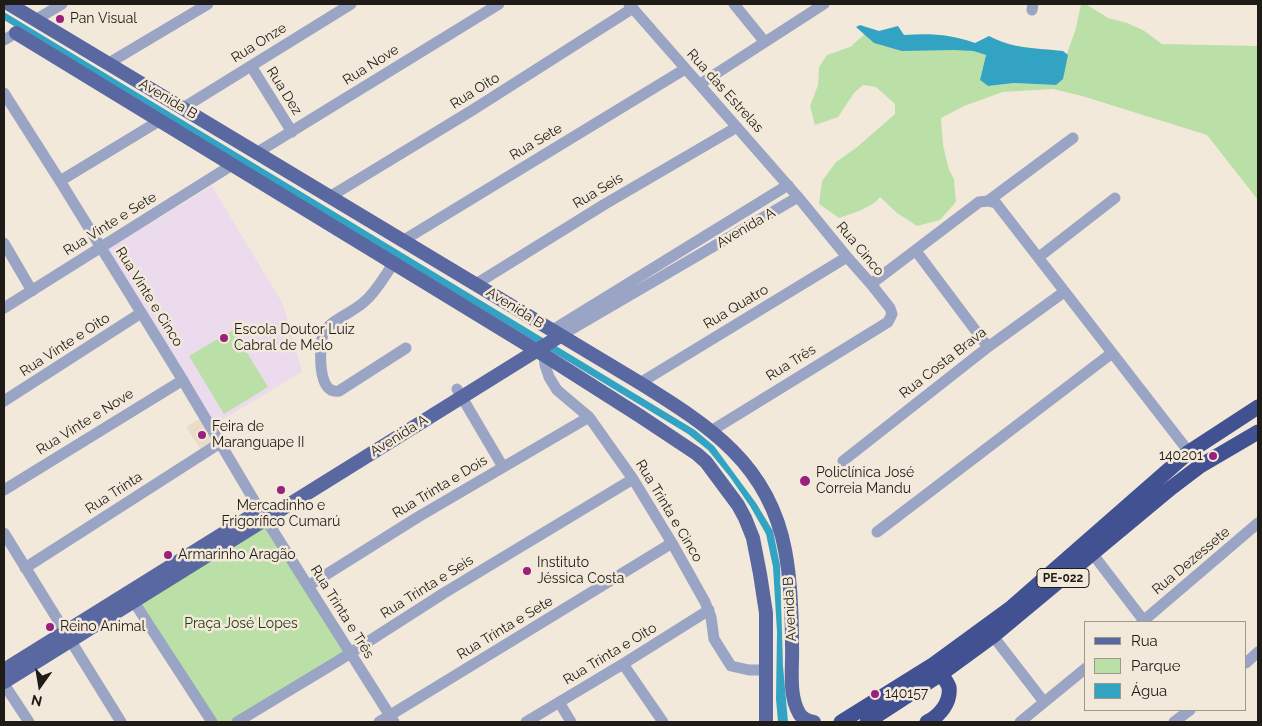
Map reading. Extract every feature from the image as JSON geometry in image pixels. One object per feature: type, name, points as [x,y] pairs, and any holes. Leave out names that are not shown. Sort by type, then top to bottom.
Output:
[{"type":"highway","name":"PE-022","points":[[867,722],[937,669],[1012,607],[1189,452],[1258,407]]},
{"type":"highway","name":"PE-022","points":[[841,722],[993,636],[1122,527],[1200,466],[1258,432]]},
{"type":"highway","points":[[927,722],[942,711],[948,701],[949,686],[937,669]]},
{"type":"main road","name":"Avenida B","points":[[10,4],[404,240],[554,334],[640,383],[693,416],[725,442],[761,485],[778,525],[785,548],[792,605],[793,689],[795,704],[799,714],[805,720],[814,722]]},
{"type":"main road","name":"Avenida B","points":[[36,20],[12,35],[159,120],[393,264],[536,349],[697,454],[706,462],[738,505],[753,538],[766,613],[766,722]]},
{"type":"main road","name":"Avenida A","points":[[4,683],[69,636],[262,514],[459,393],[536,349],[554,334]]},
{"type":"main road","name":"Avenida A","points":[[4,670],[134,602],[262,514]]},
{"type":"street","points":[[36,20],[62,4]]},
{"type":"street","points":[[108,64],[208,4]]},
{"type":"street","name":"Rua Nove","points":[[258,152],[498,4]]},
{"type":"street","points":[[734,4],[764,41]]},
{"type":"street","points":[[700,84],[824,4]]},
{"type":"street","name":"Rua Onze","points":[[183,108],[345,5]]},
{"type":"street","name":"Rua das Estrelas","points":[[631,6],[798,197]]},
{"type":"street","name":"Rua Oito","points":[[331,196],[471,111],[631,6]]},
{"type":"street","name":"Rua Dez","points":[[251,66],[292,132]]},
{"type":"street","name":"Rua Sete","points":[[404,240],[685,69]]},
{"type":"street","name":"Rua Vinte e Cinco","points":[[4,93],[183,380],[262,514]]},
{"type":"street","points":[[60,181],[159,120]]},
{"type":"street","name":"Rua Seis","points":[[476,284],[605,204],[737,127]]},
{"type":"street","points":[[988,201],[1073,138]]},
{"type":"street","name":"Rua Vinte e Sete","points":[[4,308],[232,166]]},
{"type":"street","name":"Avenida A","points":[[554,334],[788,185]]},
{"type":"street","name":"Avenida A","points":[[554,334],[798,197]]},
{"type":"street","name":"Rua Cinco","points":[[798,197],[890,308],[892,314],[888,322]]},
{"type":"street","points":[[1039,257],[1115,198]]},
{"type":"street","points":[[871,284],[979,202],[988,201],[996,203],[1189,452]]},
{"type":"street","points":[[4,244],[32,291]]},
{"type":"street","points":[[916,251],[988,347]]},
{"type":"street","name":"Rua Quatro","points":[[640,383],[847,257]]},
{"type":"street","points":[[393,264],[366,300],[353,311],[327,327],[323,333],[322,376],[328,387],[339,391],[406,348]]},
{"type":"street","name":"Rua Costa Brava","points":[[843,461],[988,347],[1064,292]]},
{"type":"street","name":"Rua Vinte e Oito","points":[[4,401],[141,313]]},
{"type":"street","name":"Rua Três","points":[[711,430],[888,322]]},
{"type":"street","name":"Rua Trinta e Cinco","points":[[536,349],[545,365],[549,378],[557,390],[589,417],[633,479],[672,543],[709,610],[714,639],[731,666],[749,670],[767,670]]},
{"type":"street","points":[[877,532],[1112,352]]},
{"type":"street","name":"Rua Vinte e Nove","points":[[4,490],[183,380]]},
{"type":"street","points":[[459,393],[503,467]]},
{"type":"street","name":"Rua Trinta e Dois","points":[[308,586],[418,517],[589,417]]},
{"type":"street","name":"Rua Trinta","points":[[25,568],[220,443]]},
{"type":"street","name":"Rua Trinta e Seis","points":[[237,722],[444,593],[633,479]]},
{"type":"street","name":"Rua Trinta e Três","points":[[262,514],[392,719]]},
{"type":"street","name":"Rua Dezessete","points":[[1144,621],[1258,523]]},
{"type":"street","points":[[4,533],[122,722]]},
{"type":"street","name":"Rua Trinta e Sete","points":[[379,722],[392,719],[672,543]]},
{"type":"street","points":[[1092,554],[1142,621]]},
{"type":"street","points":[[134,602],[212,722]]},
{"type":"street","name":"Rua Trinta e Oito","points":[[526,722],[709,610]]},
{"type":"street","points":[[993,636],[1044,702]]},
{"type":"street","points":[[1247,662],[1258,652]]},
{"type":"street","points":[[623,664],[663,722]]},
{"type":"street","points":[[1020,722],[1084,670]]},
{"type":"street","points":[[4,683],[29,722]]},
{"type":"street","points":[[559,702],[571,722]]},
{"type":"street","points":[[1174,722],[1189,711]]},
{"type":"shaded area","name":"Escola Doutor Luiz Cabral de Melo","points":[[212,186],[283,304],[302,372],[210,427],[103,252]]},
{"type":"shaded area","name":"Feira de Maranguape II","points":[[202,417],[219,444],[202,452],[186,427]]},
{"type":"green space","points":[[1081,4],[1086,4],[1108,18],[1143,30],[1162,44],[1258,46],[1258,200],[1207,135],[1082,96],[1053,89],[1003,92],[964,106],[941,118],[943,145],[949,170],[954,179],[956,202],[940,220],[917,226],[897,213],[880,197],[866,208],[839,218],[819,204],[822,181],[836,162],[856,148],[895,114],[895,104],[876,87],[863,85],[854,93],[838,117],[815,125],[810,106],[818,85],[819,67],[827,55],[850,47],[866,33],[973,51],[986,55],[980,80],[988,86],[1014,83],[1056,85],[1076,28]]},
{"type":"green space","points":[[233,330],[268,387],[224,414],[189,356]]},
{"type":"green space","name":"Praça José Lopes","points":[[265,518],[350,651],[234,722],[211,722],[135,598]]},
{"type":"water","points":[[4,12],[695,430],[714,446],[756,503],[773,531],[780,565],[783,666],[788,722],[778,722],[776,699],[777,632],[773,567],[766,534],[730,477],[708,450],[688,434],[4,20]]},
{"type":"water","points":[[860,25],[879,31],[898,26],[904,35],[940,35],[975,43],[989,36],[1016,46],[1063,51],[1068,55],[1063,79],[1056,85],[1014,83],[988,86],[980,80],[986,55],[973,51],[954,50],[902,51],[874,43],[856,27]]},
{"type":"place","name":"Pan Visual","points":[[60,19]]},
{"type":"place","name":"Escola Doutor Luiz Cabral de Melo","points":[[224,338]]},
{"type":"place","name":"Feira de Maranguape II","points":[[202,435]]},
{"type":"place","name":"140201","points":[[1213,456]]},
{"type":"place","name":"Policlínica José Correia Mandu","points":[[805,481]]},
{"type":"place","name":"Mercadinho e Frigorífico Cumarú","points":[[281,490]]},
{"type":"place","name":"Armarinho Aragão","points":[[168,555]]},
{"type":"place","name":"Instituto Jéssica Costa","points":[[527,571]]},
{"type":"place","name":"Reino Animal","points":[[50,627]]},
{"type":"place","name":"140157","points":[[875,694]]}]
